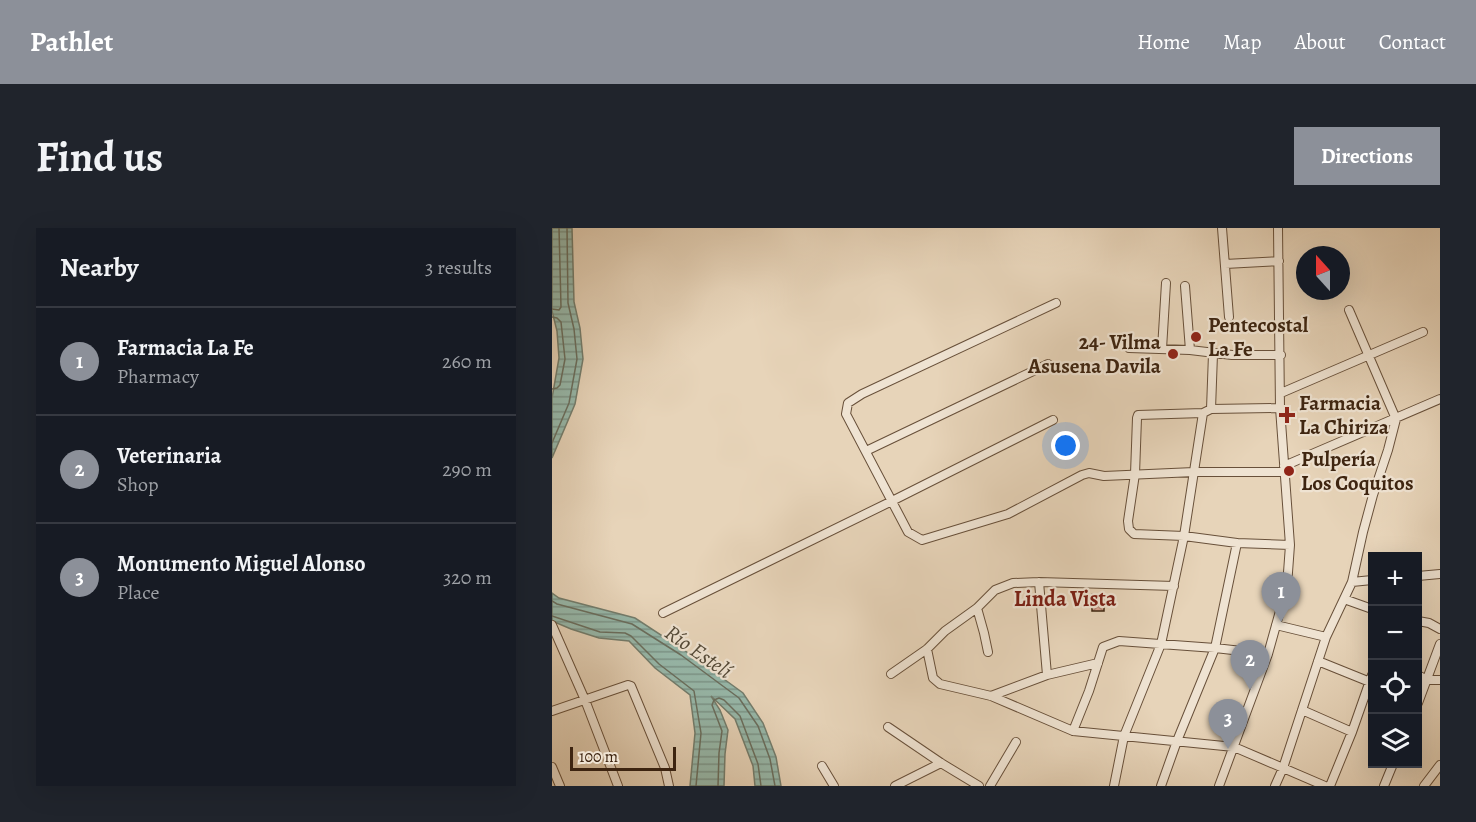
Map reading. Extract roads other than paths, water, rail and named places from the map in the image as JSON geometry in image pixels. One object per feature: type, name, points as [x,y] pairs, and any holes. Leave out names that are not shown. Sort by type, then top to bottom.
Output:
[{"type":"street","points":[[1222,228],[1228,316]]},
{"type":"street","points":[[1219,786],[1268,654],[1287,586],[1290,545],[1281,408],[1278,228]]},
{"type":"street","points":[[1226,264],[1279,261]]},
{"type":"street","points":[[1162,349],[1166,283]]},
{"type":"street","points":[[1185,286],[1190,351]]},
{"type":"street","points":[[1056,303],[862,394],[848,403],[846,414],[908,532],[922,540],[1008,514],[1089,473],[1104,476],[1285,469],[1440,399]]},
{"type":"street","points":[[1275,786],[1326,637],[1352,582],[1363,532],[1396,419],[1349,310]]},
{"type":"street","points":[[1281,393],[1423,332]]},
{"type":"street","points":[[1129,348],[1213,354],[1281,355]]},
{"type":"street","points":[[1114,786],[1124,736],[1161,644],[1207,411],[1213,354]]},
{"type":"street","points":[[866,451],[1047,364]]},
{"type":"street","points":[[1281,408],[1138,415],[1135,474],[1128,521],[1129,529],[1134,534],[1290,545]]},
{"type":"street","points":[[663,613],[1053,420]]},
{"type":"street","points":[[1161,786],[1215,648],[1237,543]]},
{"type":"street","points":[[1422,576],[1440,574]]},
{"type":"street","points":[[1352,582],[1368,580]]},
{"type":"street","points":[[1039,582],[1047,675]]},
{"type":"street","points":[[891,674],[927,649],[995,590],[1012,583],[1174,586]]},
{"type":"street","points":[[1344,599],[1368,608]]},
{"type":"street","points":[[977,608],[988,652]]},
{"type":"street","points":[[1422,622],[1440,629]]},
{"type":"street","points":[[552,625],[585,700],[618,786]]},
{"type":"street","points":[[1276,625],[1326,637]]},
{"type":"street","points":[[1073,731],[1103,647],[1119,641],[1268,654]]},
{"type":"street","points":[[1422,693],[1440,644]]},
{"type":"street","points":[[927,649],[933,678],[940,684],[991,696],[1073,731],[1234,747],[1325,786]]},
{"type":"street","points":[[1318,661],[1368,677]]},
{"type":"street","points":[[991,696],[1047,675],[1098,663]]},
{"type":"street","points":[[1422,677],[1427,680],[1440,680]]},
{"type":"street","points":[[552,711],[628,685],[631,686],[665,768],[669,786]]},
{"type":"street","points":[[1330,786],[1368,687]]},
{"type":"street","points":[[1302,710],[1352,732]]},
{"type":"street","points":[[888,727],[979,786]]},
{"type":"street","points":[[990,786],[1016,742]]},
{"type":"street","points":[[895,786],[904,784],[941,763]]},
{"type":"street","points":[[1424,786],[1440,765]]},
{"type":"street","points":[[822,766],[834,786]]},
{"type":"street","points":[[552,767],[560,786]]},
{"type":"street","points":[[1384,786],[1391,768]]},
{"type":"water","points":[[552,228],[572,228],[574,302],[580,328],[583,359],[575,404],[552,458],[552,398],[559,358],[557,331],[552,311]]},
{"type":"water","name":"Río Estelí","points":[[552,593],[559,598],[635,618],[743,693],[763,723],[776,757],[781,786],[755,786],[753,766],[735,719],[711,696],[728,730],[724,786],[690,786],[695,733],[690,695],[655,668],[629,641],[599,638],[552,621]]},
{"type":"place","name":"Pentecostal La Fe","points":[[1196,337]]},
{"type":"place","name":"24- Vilma Asusena Davila","points":[[1173,354]]},
{"type":"place","name":"Farmacia La Chiriza","points":[[1287,415]]},
{"type":"place","name":"Pulpería Los Coquitos","points":[[1289,471]]},
{"type":"place","name":"Farmacia La Fe","points":[[1281,622]]},
{"type":"place","name":"Veterinaria","points":[[1250,690]]},
{"type":"place","name":"Monumento Miguel Alonso","points":[[1228,749]]},
{"type":"district","name":"Linda Vista","points":[[1065,598]]}]
